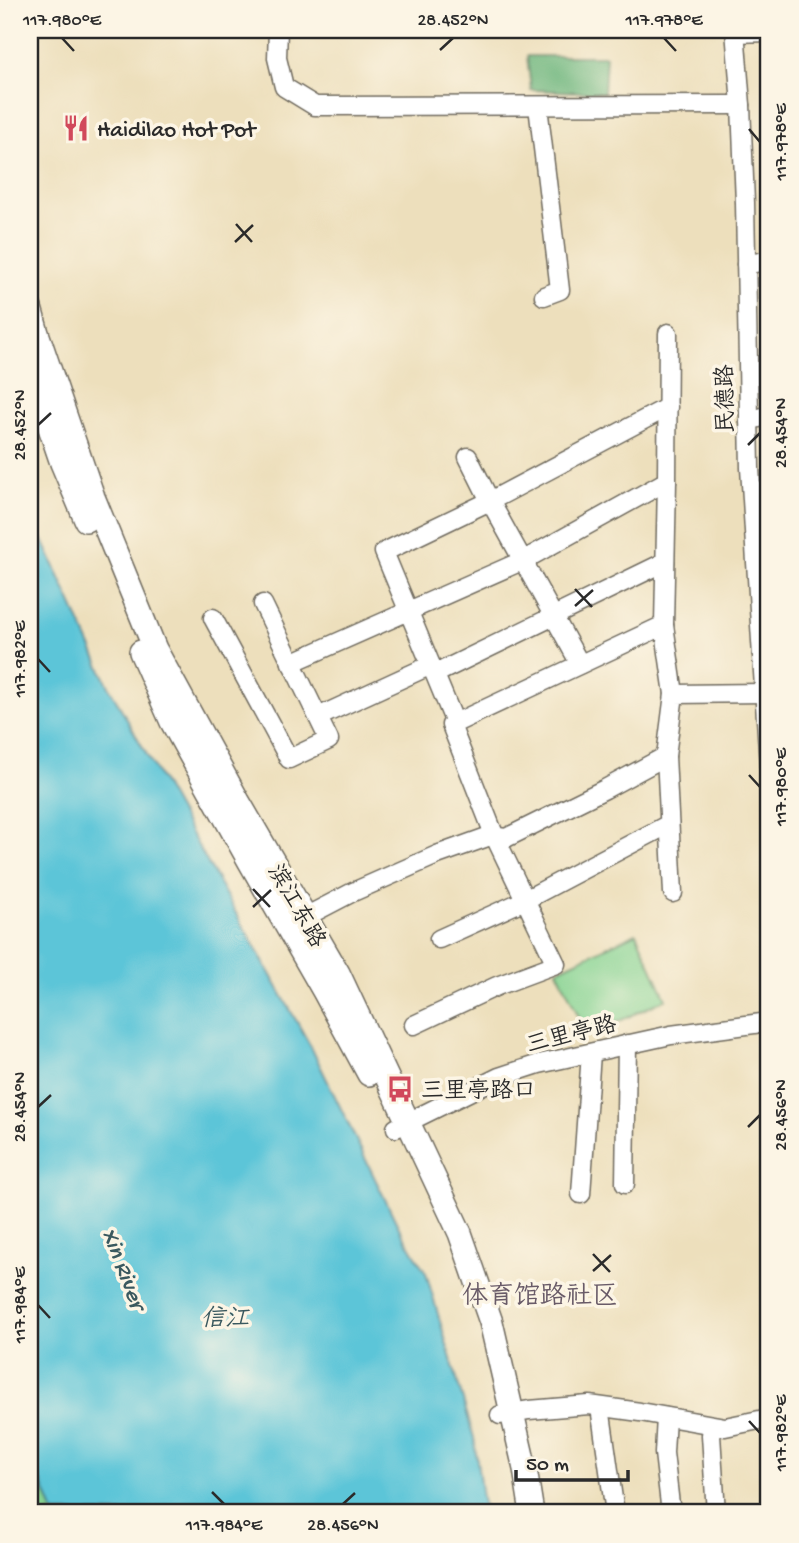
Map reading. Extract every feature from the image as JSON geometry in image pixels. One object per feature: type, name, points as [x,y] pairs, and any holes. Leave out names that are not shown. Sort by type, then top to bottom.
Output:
[{"type":"main road","name":"滨江东路","points":[[30,308],[93,497],[155,649],[238,801],[338,973],[401,1126],[460,1233],[491,1322],[507,1414],[525,1469],[532,1513]]},
{"type":"main road","name":"滨江东路","points":[[30,369],[62,463],[172,722],[324,991],[384,1104],[401,1126]]},
{"type":"main road","name":"滨江东路","points":[[507,1414],[506,1435],[516,1513]]},
{"type":"street","points":[[278,30],[277,58],[284,87],[315,106],[741,105]]},
{"type":"street","points":[[735,32],[769,32]]},
{"type":"street","name":"民德路","points":[[735,32],[741,105],[750,468],[769,766]]},
{"type":"street","points":[[538,106],[560,290],[544,296]]},
{"type":"street","points":[[746,264],[769,261]]},
{"type":"street","points":[[668,333],[664,625],[674,694],[666,756],[673,893]]},
{"type":"street","points":[[455,723],[384,552],[490,501],[668,407]]},
{"type":"street","points":[[749,421],[769,415]]},
{"type":"street","points":[[468,457],[580,664]]},
{"type":"street","points":[[292,663],[524,559],[667,481]]},
{"type":"street","points":[[317,717],[433,670],[554,616],[665,562]]},
{"type":"street","points":[[213,618],[289,760],[329,740],[263,604]]},
{"type":"street","points":[[414,1026],[497,986],[556,964],[495,837],[450,725],[664,625]]},
{"type":"street","points":[[674,694],[764,693]]},
{"type":"street","points":[[305,917],[353,892],[438,855],[490,836],[506,838],[666,756]]},
{"type":"street","points":[[439,939],[525,900],[669,824]]},
{"type":"street","name":"三里亭路","points":[[401,1126],[499,1077],[539,1064],[671,1035],[769,1022]]},
{"type":"street","points":[[625,1184],[627,1044]]},
{"type":"street","points":[[581,1194],[591,1053]]},
{"type":"street","points":[[507,1414],[589,1405],[725,1427],[769,1418]]},
{"type":"street","points":[[600,1407],[615,1513]]},
{"type":"street","points":[[666,1417],[664,1453],[671,1513]]},
{"type":"street","points":[[713,1426],[711,1436],[716,1513]]},
{"type":"green space","points":[[527,56],[606,56],[604,93],[531,90]]},
{"type":"green space","points":[[636,933],[666,999],[588,1036],[557,970]]},
{"type":"green space","points":[[30,1454],[54,1513],[30,1513]]},
{"type":"water","name":"信江","points":[[30,512],[110,689],[311,1047],[398,1226],[426,1273],[474,1438],[484,1513],[54,1513],[30,1454]]},
{"type":"place","name":"Haidilao Hot Pot","points":[[76,128]]},
{"type":"place","name":"三里亭路口","points":[[400,1089]]},
{"type":"district","name":"体育馆路社区","points":[[540,1294]]},
{"type":"water label","name":"Xin River","points":[[125,1268]]}]
